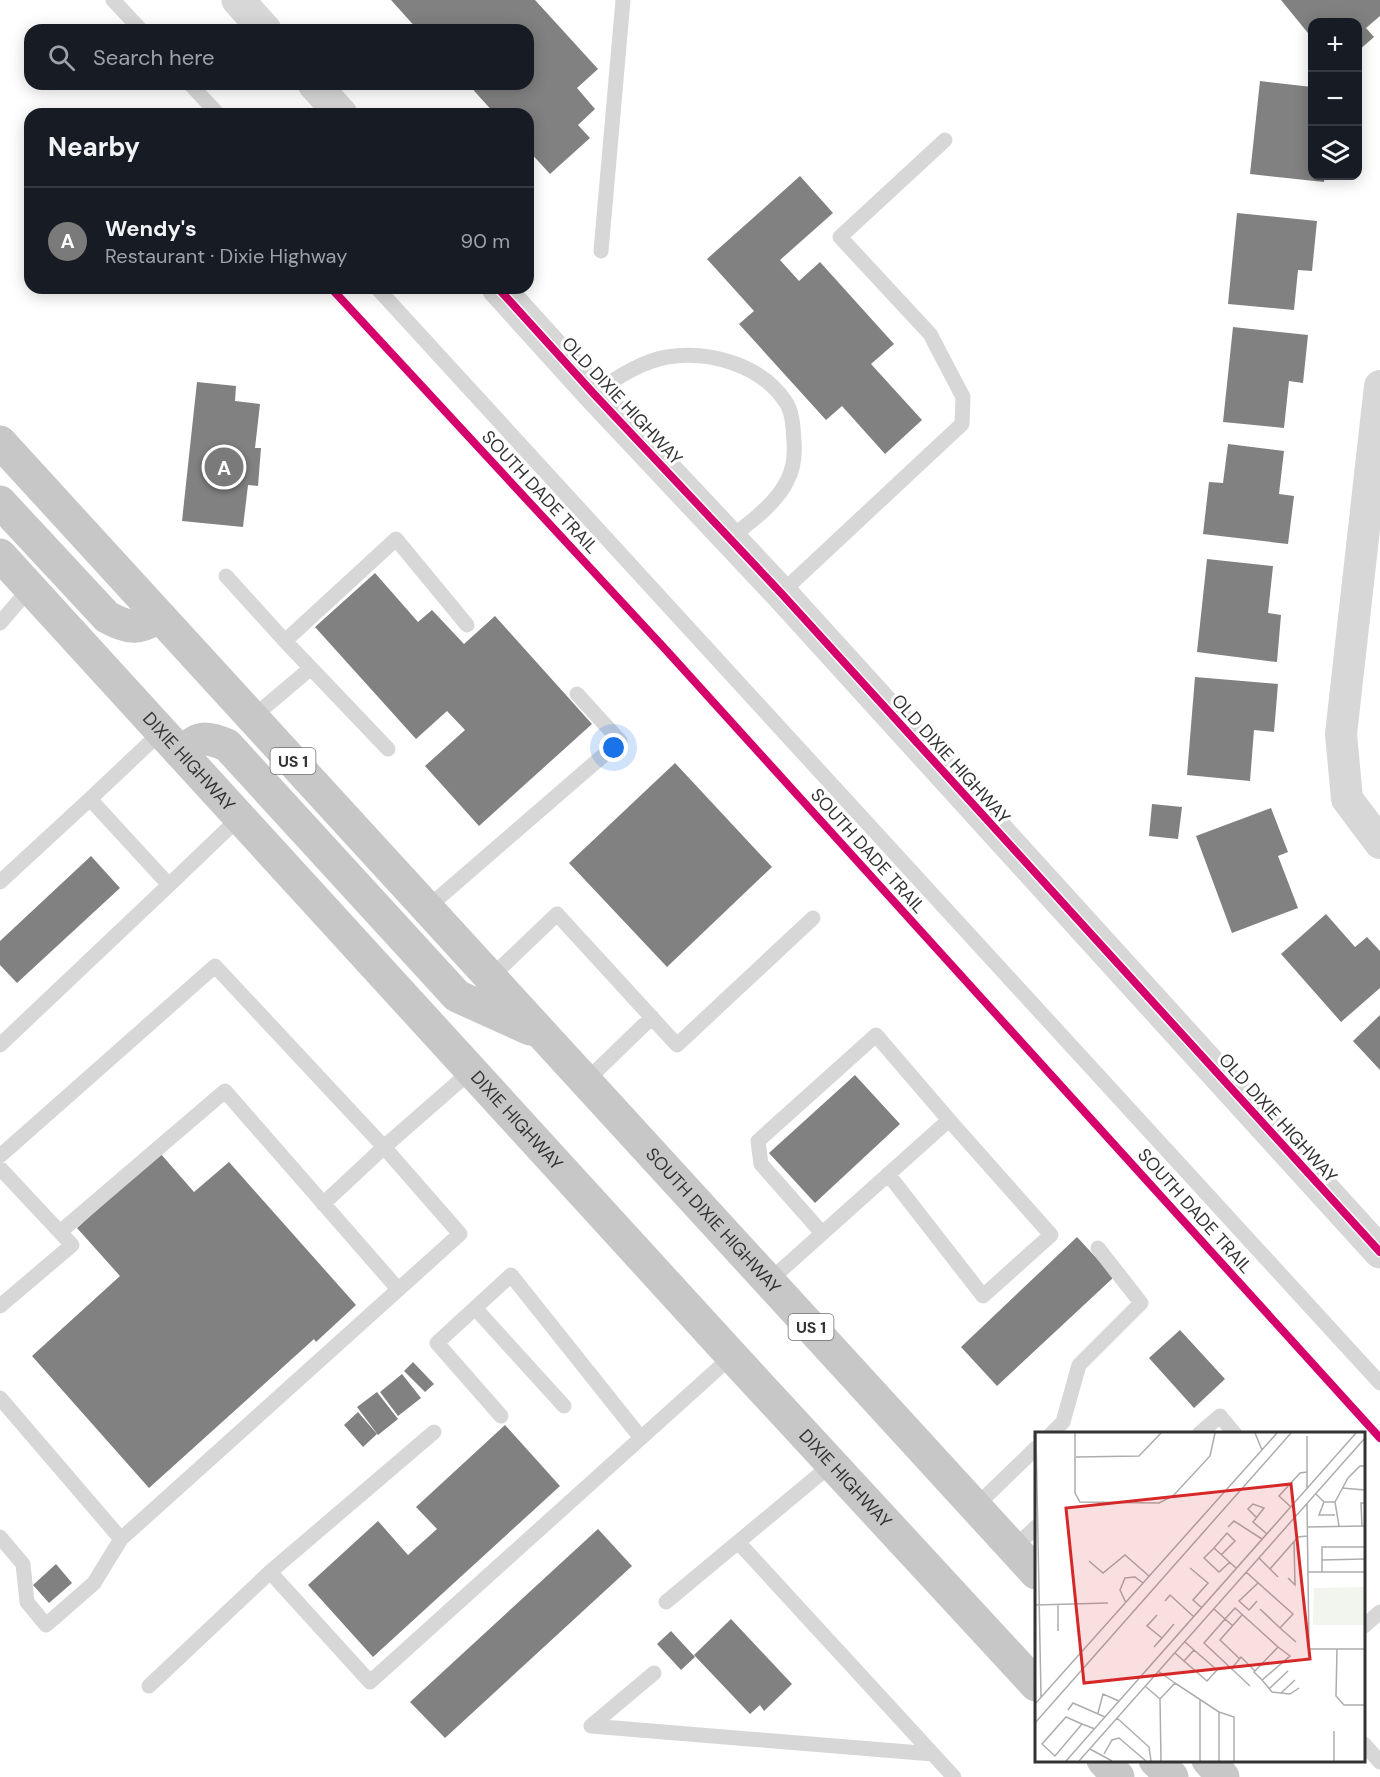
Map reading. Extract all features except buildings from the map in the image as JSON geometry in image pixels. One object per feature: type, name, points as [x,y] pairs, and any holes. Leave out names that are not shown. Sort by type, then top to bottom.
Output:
[{"type":"highway","name":"US 1","points":[[0,442],[586,1081]]},
{"type":"highway","points":[[0,502],[106,617],[124,626],[143,626],[160,617]]},
{"type":"highway","name":"DIXIE HIGHWAY","points":[[0,555],[1035,1684]]},
{"type":"highway","points":[[171,743],[207,738],[227,746],[457,996],[545,1036]]},
{"type":"highway","name":"SOUTH DIXIE HIGHWAY","points":[[586,1081],[975,1506],[1025,1538],[1035,1570]]},
{"type":"highway","points":[[1104,1762],[1118,1777]]},
{"type":"highway","points":[[1156,1762],[1172,1777]]},
{"type":"highway","points":[[1209,1762],[1224,1777]]},
{"type":"street","points":[[238,0],[260,24]]},
{"type":"street","points":[[319,90],[336,108]]},
{"type":"street","name":"OLD DIXIE HIGHWAY","points":[[503,294],[781,593],[1380,1252]]},
{"type":"street","points":[[1380,386],[1341,734],[1347,799],[1380,843]]},
{"type":"lane","points":[[113,0],[135,24]]},
{"type":"lane","points":[[602,251],[623,0]]},
{"type":"lane","points":[[196,90],[212,108]]},
{"type":"lane","points":[[781,593],[962,424],[963,397],[930,334],[840,237],[945,140]]},
{"type":"lane","points":[[382,294],[1380,1383]]},
{"type":"lane","points":[[593,393],[635,367],[667,357],[700,356],[735,363],[764,379],[786,402],[793,423],[795,453],[787,482],[762,513],[729,539]]},
{"type":"lane","points":[[285,641],[396,539],[467,625]]},
{"type":"lane","points":[[226,576],[388,749]]},
{"type":"lane","points":[[0,622],[30,588]]},
{"type":"lane","points":[[253,717],[311,668]]},
{"type":"lane","points":[[427,908],[620,741],[577,694]]},
{"type":"lane","points":[[0,882],[90,799],[171,743]]},
{"type":"lane","points":[[90,799],[169,885]]},
{"type":"lane","points":[[0,1045],[240,818]]},
{"type":"lane","points":[[490,977],[557,914],[677,1045],[813,918]]},
{"type":"lane","points":[[0,1156],[214,966],[384,1147],[459,1234],[122,1539],[94,1582],[46,1625],[27,1602],[23,1564],[0,1537]]},
{"type":"lane","points":[[586,1081],[652,1017]]},
{"type":"lane","points":[[822,1233],[761,1164],[758,1141],[876,1035],[1051,1235],[983,1296],[888,1174]]},
{"type":"lane","points":[[323,1204],[471,1071]]},
{"type":"lane","points":[[60,1232],[225,1091],[398,1289]]},
{"type":"lane","points":[[769,1281],[949,1120]]},
{"type":"lane","points":[[0,1168],[72,1245],[0,1306]]},
{"type":"lane","points":[[1053,1432],[1063,1422],[1078,1365],[1141,1304],[1098,1248]]},
{"type":"lane","points":[[501,1416],[436,1343],[511,1275],[641,1438]]},
{"type":"lane","points":[[475,1308],[564,1406]]},
{"type":"lane","points":[[270,1572],[370,1682],[732,1356]]},
{"type":"lane","points":[[0,1398],[122,1539]]},
{"type":"lane","points":[[1201,1432],[1220,1416],[1233,1432]]},
{"type":"lane","points":[[149,1686],[270,1572],[434,1432]]},
{"type":"lane","points":[[975,1506],[1035,1449]]},
{"type":"lane","points":[[666,1602],[832,1464]]},
{"type":"lane","points":[[738,1542],[954,1777]]},
{"type":"lane","points":[[1365,1625],[1380,1612]]},
{"type":"lane","points":[[654,1673],[591,1726],[933,1755]]},
{"type":"lane","points":[[1365,1745],[1380,1762]]},
{"type":"cycle path","name":"SOUTH DADE TRAIL","points":[[337,294],[666,650],[1380,1438]]},
{"type":"cycle path","points":[[503,294],[781,593],[1380,1252]]},
{"type":"place","name":"Wendy's","points":[[224,467]]}]
